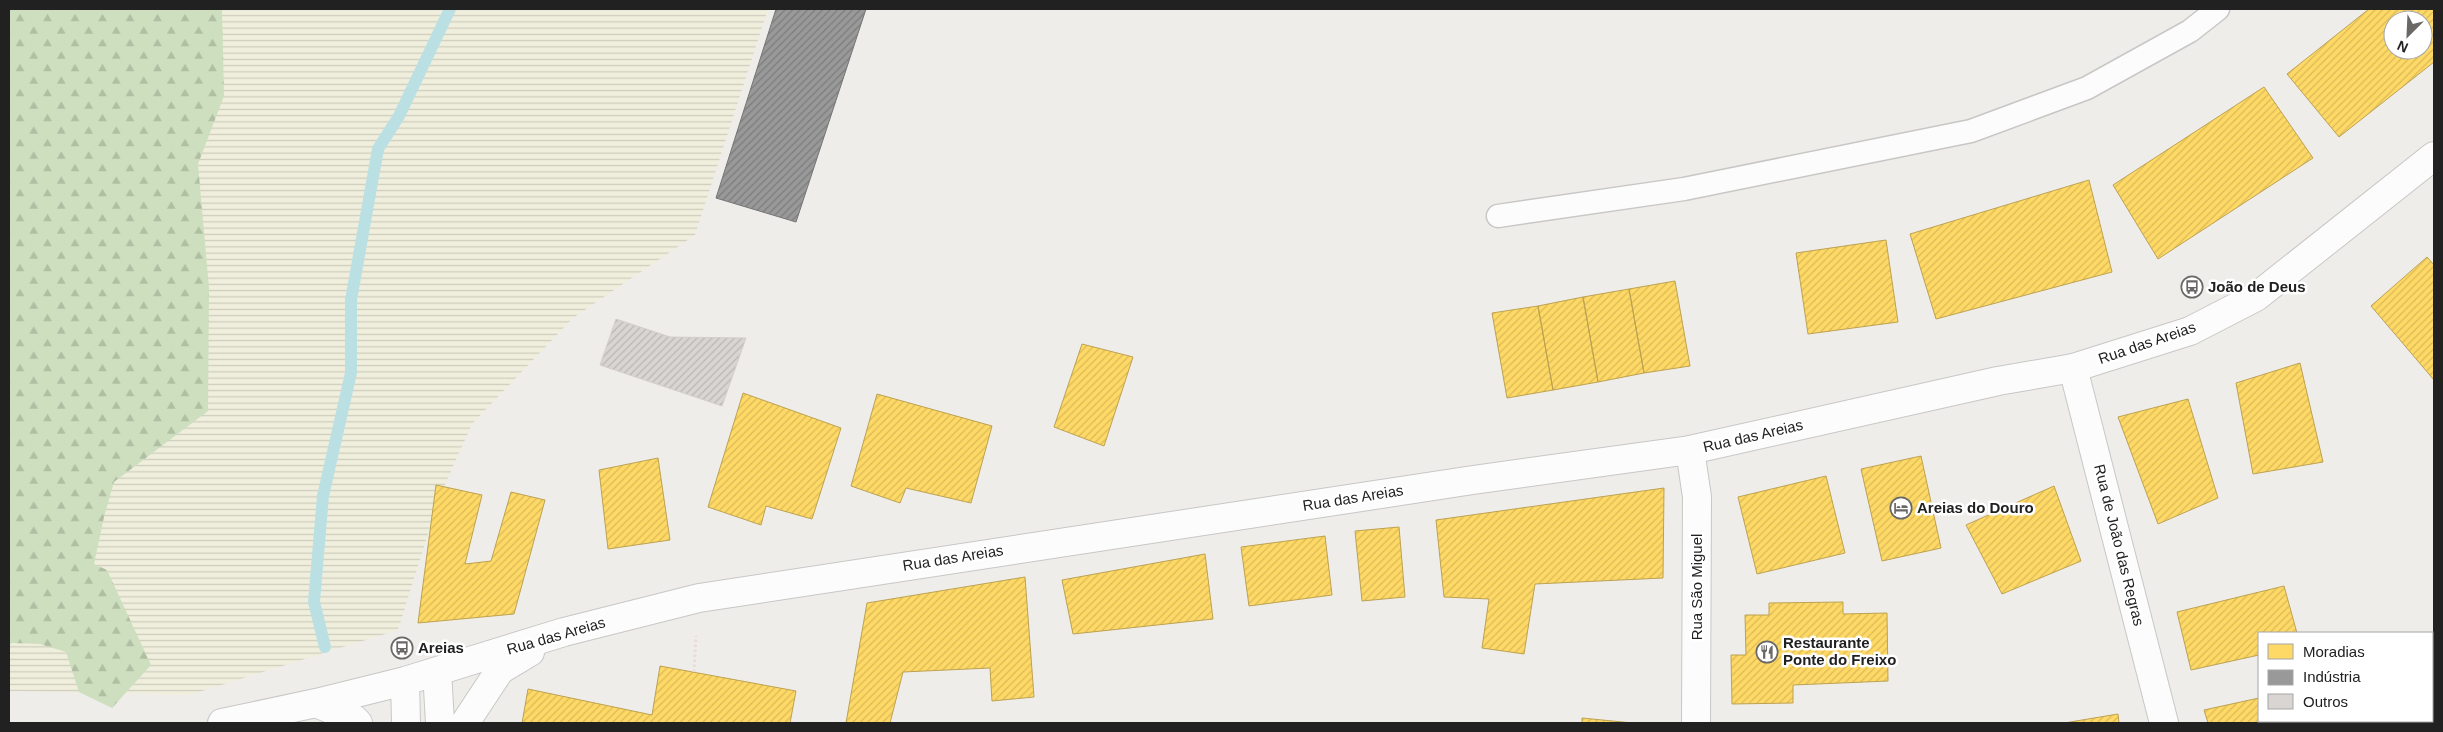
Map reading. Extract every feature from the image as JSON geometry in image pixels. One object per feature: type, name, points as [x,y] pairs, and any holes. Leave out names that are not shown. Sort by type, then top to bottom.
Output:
[{"type":"street","name":"Rua das Areias","points":[[222,723],[316,703],[404,681],[564,632],[698,598],[1473,480],[1690,450],[1998,382],[2073,368],[2190,331],[2256,297],[2434,156]]},
{"type":"street","name":"Rua de João das Regras","points":[[2073,368],[2164,723]]},
{"type":"street","name":"Rua São Miguel","points":[[1690,450],[1697,497],[1696,723]]},
{"type":"street","points":[[465,723],[500,670],[564,632]]},
{"type":"street","points":[[436,671],[440,723]]},
{"type":"street","points":[[404,681],[406,723]]},
{"type":"street","points":[[316,703],[354,719],[358,723]]},
{"type":"lane","points":[[1498,216],[1684,189],[1971,131],[2087,88],[2190,31],[2218,9]]},
{"type":"green space","points":[[9,9],[768,9],[695,235],[573,318],[472,424],[439,498],[398,630],[189,695],[9,691]]},
{"type":"green space","points":[[9,9],[222,9],[224,96],[198,164],[209,288],[208,411],[114,482],[94,564],[107,570],[151,665],[112,708],[79,692],[66,652],[40,644],[12,643],[9,645]]},
{"type":"building: Moradias","points":[[2369,9],[2434,9],[2434,62],[2339,137],[2287,74]]},
{"type":"building: Moradias","points":[[2264,87],[2313,158],[2158,259],[2113,185]]},
{"type":"building: Moradias","points":[[2089,180],[2112,272],[1936,319],[1910,234]]},
{"type":"building: Moradias","points":[[1886,240],[1898,322],[1808,334],[1796,253]]},
{"type":"building: Moradias","points":[[2427,257],[2434,265],[2434,380],[2371,306]]},
{"type":"building: Moradias","points":[[1675,281],[1690,366],[1644,373],[1629,289]]},
{"type":"building: Moradias","points":[[1629,289],[1644,373],[1598,382],[1583,297]]},
{"type":"building: Moradias","points":[[1583,297],[1598,382],[1553,390],[1538,306]]},
{"type":"building: Moradias","points":[[1538,306],[1553,390],[1507,398],[1492,313]]},
{"type":"building: Moradias","points":[[1082,344],[1133,357],[1104,446],[1054,427]]},
{"type":"building: Moradias","points":[[2300,363],[2323,462],[2253,474],[2236,383]]},
{"type":"building: Moradias","points":[[743,393],[841,428],[812,519],[766,506],[761,525],[708,507]]},
{"type":"building: Moradias","points":[[877,394],[992,426],[971,503],[906,488],[900,503],[851,486]]},
{"type":"building: Moradias","points":[[2188,399],[2218,498],[2158,524],[2118,417]]},
{"type":"building: Moradias","name":"Areias do Douro","points":[[1921,456],[1941,548],[1882,561],[1861,469]]},
{"type":"building: Moradias","points":[[658,458],[670,540],[608,549],[599,470]]},
{"type":"building: Moradias","points":[[1826,476],[1845,553],[1757,574],[1738,497]]},
{"type":"building: Moradias","points":[[436,485],[482,495],[465,564],[491,561],[511,492],[545,500],[514,614],[418,623]]},
{"type":"building: Moradias","points":[[2054,486],[2081,561],[2002,594],[1966,525]]},
{"type":"building: Moradias","points":[[1664,488],[1663,578],[1535,584],[1524,654],[1482,648],[1489,599],[1444,597],[1436,520]]},
{"type":"building: Moradias","points":[[1399,527],[1405,597],[1362,601],[1355,531]]},
{"type":"building: Moradias","points":[[1325,536],[1332,595],[1249,606],[1241,547]]},
{"type":"building: Moradias","points":[[1205,554],[1213,619],[1073,634],[1062,580]]},
{"type":"building: Moradias","points":[[1025,577],[1034,697],[992,701],[990,668],[903,672],[890,723],[846,723],[867,603]]},
{"type":"building: Moradias","points":[[2284,586],[2297,632],[2258,632],[2258,655],[2191,670],[2177,612]]},
{"type":"building: Moradias","points":[[1843,602],[1843,614],[1887,613],[1888,681],[1793,685],[1793,703],[1732,704],[1731,655],[1746,655],[1745,615],[1769,615],[1769,603]]},
{"type":"building: Moradias","points":[[660,666],[796,691],[790,723],[522,723],[528,689],[652,715]]},
{"type":"building: Moradias","points":[[2258,698],[2258,722],[2302,723],[2208,723],[2204,710]]},
{"type":"building: Moradias","points":[[2118,714],[2119,723],[2064,723]]},
{"type":"building: Moradias","points":[[1582,718],[1633,723],[1582,723]]},
{"type":"building: Indústria","points":[[776,9],[866,9],[796,222],[716,198]]},
{"type":"building: Outros","points":[[616,319],[670,337],[746,338],[722,406],[600,365]]},
{"type":"waterway","points":[[325,647],[314,602],[323,496],[351,373],[351,300],[378,149],[399,116],[450,9]]},
{"type":"place","name":"João de Deus","points":[[2192,287]]},
{"type":"place","name":"Areias do Douro","points":[[1901,508]]},
{"type":"place","name":"Areias","points":[[402,648]]},
{"type":"place","name":"Restaurante Ponte do Freixo","points":[[1767,652]]}]
